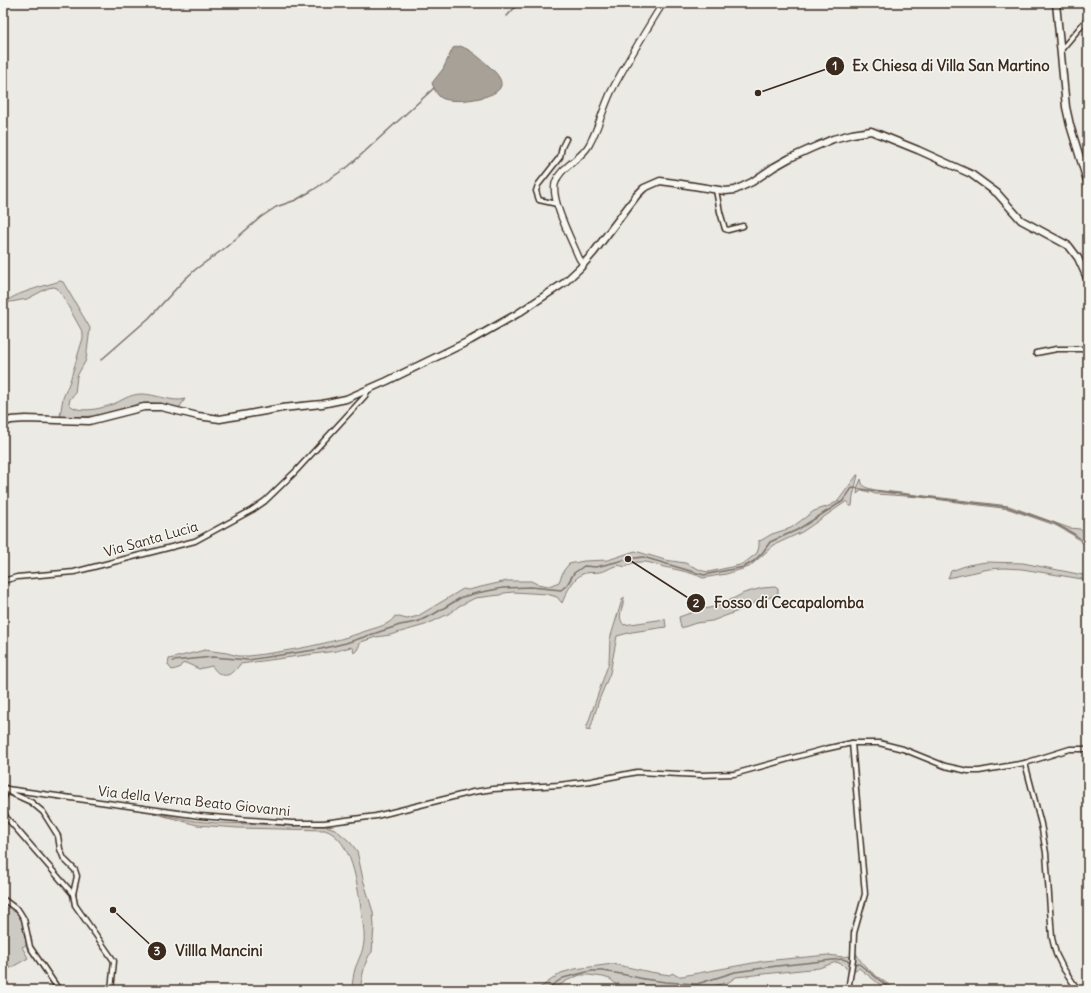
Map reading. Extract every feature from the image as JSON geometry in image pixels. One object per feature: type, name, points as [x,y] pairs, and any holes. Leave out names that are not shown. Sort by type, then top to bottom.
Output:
[{"type":"main road","points":[[1056,3],[1066,107],[1088,184]]},
{"type":"main road","points":[[3,423],[11,420],[26,419],[89,421],[138,408],[149,407],[169,409],[198,416],[220,419],[282,408],[332,403],[346,399],[471,340],[517,314],[564,283],[583,264],[615,225],[637,194],[644,188],[660,181],[675,182],[724,191],[735,190],[752,182],[779,164],[812,148],[833,139],[871,131],[971,174],[997,193],[1021,220],[1069,246],[1078,258],[1088,280]]},
{"type":"street","points":[[583,264],[579,258],[557,204],[555,184],[568,166],[579,158],[589,145],[611,93],[639,40],[663,3]]},
{"type":"street","points":[[1061,50],[1088,18]]},
{"type":"street","points":[[557,204],[539,200],[536,191],[538,185],[560,157],[562,147],[566,139]]},
{"type":"street","points":[[716,190],[721,218],[725,229],[728,230],[743,226]]},
{"type":"street","points":[[1036,353],[1057,350],[1088,349]]},
{"type":"street","name":"Via Santa Lucia","points":[[3,580],[17,577],[74,572],[196,541],[252,510],[265,501],[295,472],[360,402],[368,389]]},
{"type":"street","points":[[848,990],[853,966],[854,933],[865,894],[852,743]]},
{"type":"street","name":"Via della Verna Beato Giovanni","points":[[5,788],[200,816],[292,823],[324,823],[376,816],[473,792],[493,789],[559,785],[591,781],[637,772],[701,775],[734,774],[852,743],[879,743],[897,748],[945,766],[968,771],[979,771],[1025,763],[1070,749],[1088,749]]},
{"type":"street","points":[[1025,763],[1041,824],[1046,853],[1052,938],[1056,954],[1063,968],[1078,990]]},
{"type":"street","points":[[3,800],[5,788]]},
{"type":"street","points":[[5,788],[10,793],[31,802],[43,812],[58,836],[60,849],[64,859],[75,870],[77,876],[73,894],[75,905],[114,961],[111,990]]},
{"type":"street","points":[[3,810],[6,817],[73,894]]},
{"type":"street","points":[[3,899],[19,911],[24,919],[30,947],[59,990]]},
{"type":"shaded area","points":[[460,46],[476,55],[496,73],[501,82],[498,90],[484,97],[474,99],[453,100],[445,99],[439,96],[432,83],[443,69],[453,48]]},
{"type":"shaded area","points":[[60,281],[63,282],[90,328],[86,360],[77,376],[75,393],[70,399],[69,404],[78,409],[89,410],[111,405],[133,395],[142,394],[175,400],[185,399],[179,408],[153,403],[138,404],[97,416],[60,416],[63,398],[70,381],[83,338],[83,333],[57,288],[48,288],[27,299],[5,303],[14,296]]},
{"type":"shaded area","points":[[857,475],[852,506],[849,506],[847,501],[802,532],[774,545],[749,567],[726,574],[703,578],[649,563],[636,562],[625,567],[617,566],[602,572],[585,573],[581,575],[571,585],[562,603],[557,597],[547,594],[513,592],[475,598],[459,606],[450,613],[425,625],[361,642],[354,653],[351,647],[336,651],[240,664],[234,672],[226,675],[219,673],[212,666],[199,669],[186,663],[182,664],[179,668],[172,670],[168,665],[169,659],[205,650],[238,656],[249,656],[325,643],[384,625],[390,622],[395,616],[407,619],[418,616],[463,589],[468,590],[507,581],[531,581],[537,584],[549,586],[559,582],[564,570],[569,564],[584,561],[608,560],[635,551],[665,560],[685,563],[709,572],[740,565],[757,553],[759,540],[760,541],[772,534],[791,528],[814,511],[838,501]]},
{"type":"shaded area","points":[[861,479],[864,486],[875,490],[1009,506],[1069,528],[1080,529],[1088,538],[1088,548],[1073,535],[1055,525],[1009,509],[920,497],[876,494],[862,490],[857,494]]},
{"type":"shaded area","points":[[986,562],[1023,563],[1088,576],[1088,580],[1022,569],[1004,568],[989,569],[948,578],[951,571],[968,565]]},
{"type":"shaded area","points":[[775,587],[778,589],[778,593],[774,596],[757,601],[746,608],[712,621],[696,623],[681,628],[679,617],[699,610],[719,606],[744,593],[762,588]]},
{"type":"shaded area","points":[[624,597],[620,615],[624,625],[665,619],[666,627],[632,632],[617,636],[610,673],[599,700],[590,730],[586,729],[609,662],[610,639]]},
{"type":"shaded area","points":[[153,813],[195,821],[217,823],[326,826],[335,829],[350,842],[357,851],[363,879],[373,912],[374,927],[372,952],[365,964],[360,990],[351,990],[354,971],[362,953],[364,942],[364,929],[359,898],[352,863],[347,852],[334,835],[325,830],[238,828],[197,825]]},
{"type":"shaded area","points":[[3,901],[16,909],[21,916],[26,937],[26,945],[22,947],[28,958],[7,970],[3,976]]},
{"type":"shaded area","points":[[856,953],[868,969],[897,990],[887,990],[859,968],[855,970]]},
{"type":"shaded area","points":[[828,955],[843,957],[849,956],[852,962],[848,970],[842,964],[836,962],[819,968],[736,977],[729,982],[697,990],[665,990],[640,984],[616,984],[610,979],[603,977],[580,975],[566,981],[552,990],[537,990],[561,973],[575,969],[613,964],[650,972],[670,975],[672,973],[677,976],[682,976],[764,961]]},
{"type":"waterway","points":[[507,16],[519,3]]},
{"type":"waterway","points":[[101,360],[149,318],[196,269],[225,248],[261,217],[276,207],[296,200],[349,166],[434,88]]},
{"type":"waterway","points":[[173,661],[213,657],[248,660],[321,649],[346,643],[400,625],[417,622],[434,614],[462,597],[477,593],[503,588],[531,587],[561,590],[567,585],[574,573],[584,566],[596,567],[643,557],[704,575],[744,567],[754,561],[770,542],[797,530],[843,501],[852,488],[1007,507],[1054,523],[1074,534],[1088,545]]},
{"type":"waterway","points":[[545,990],[563,978],[591,971],[603,971],[665,982],[697,984],[735,972],[842,959],[859,964],[892,990]]},
{"type":"place","name":"Ex Chiesa di Villa San Martino","points":[[758,93]]},
{"type":"place","name":"Fosso di Cecapalomba","points":[[628,559]]},
{"type":"place","name":"Villla Mancini","points":[[113,910]]}]
